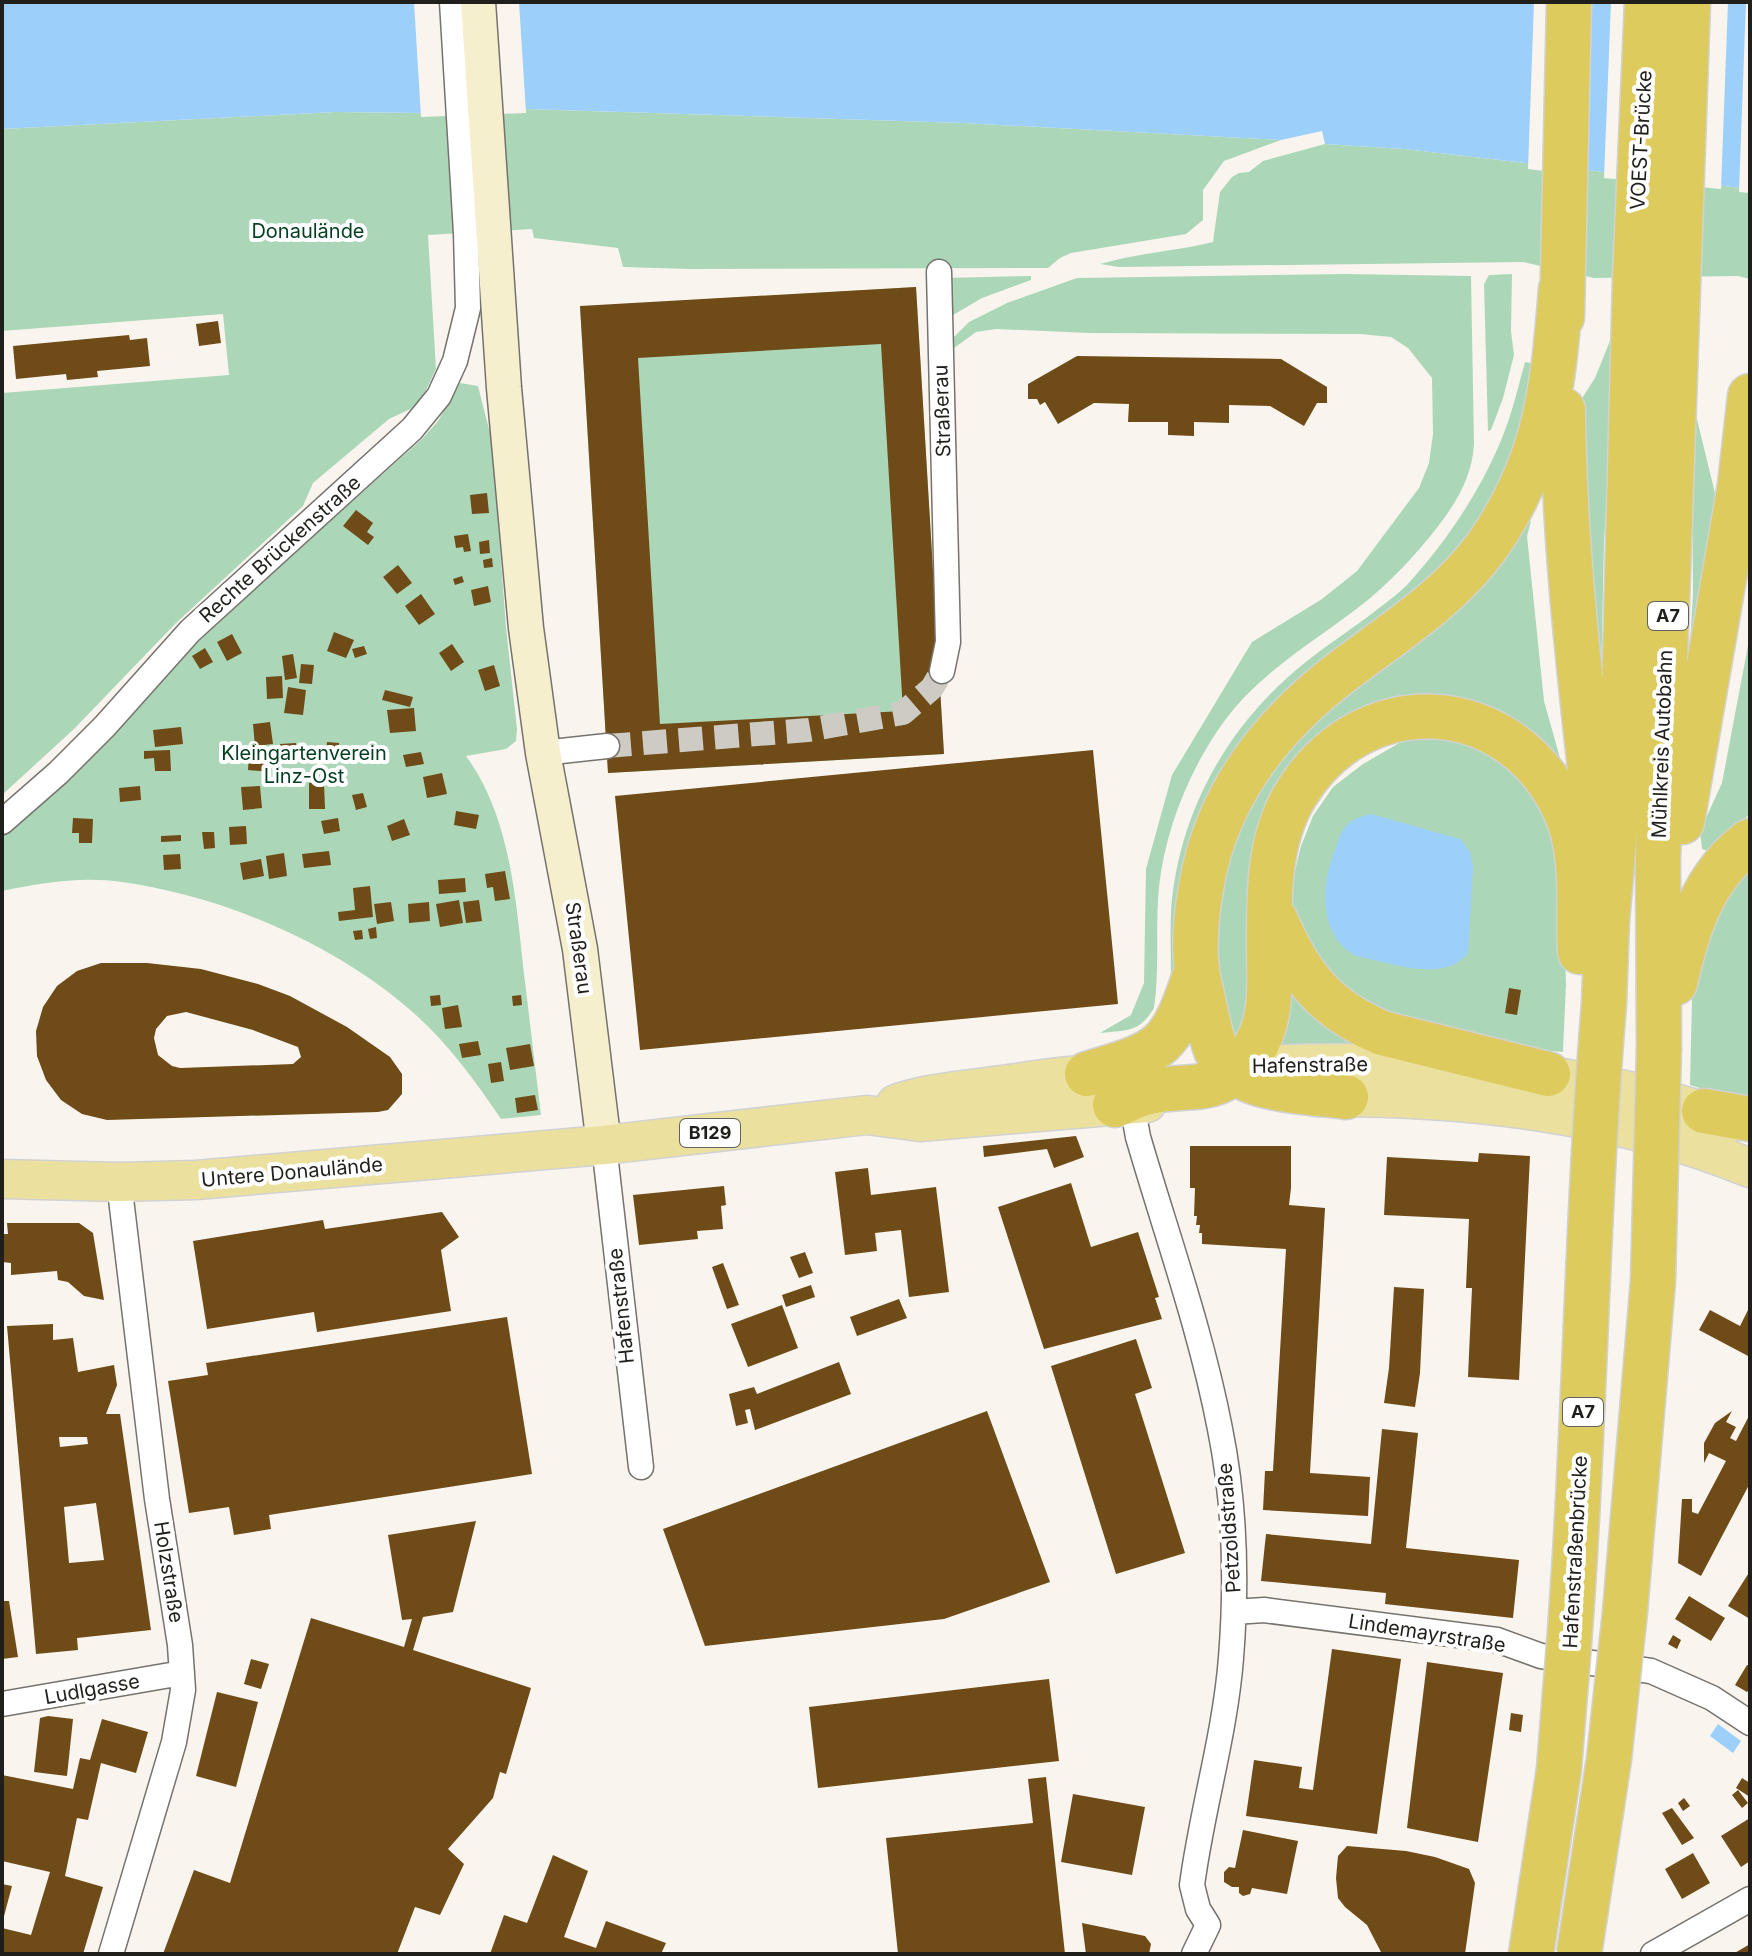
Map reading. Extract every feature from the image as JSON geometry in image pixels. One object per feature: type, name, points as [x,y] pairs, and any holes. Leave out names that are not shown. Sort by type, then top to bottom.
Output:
[{"type":"highway","points":[[1569,2],[1561,289],[1564,485],[1569,580],[1607,921]]},
{"type":"highway","name":"VOEST-Brücke","points":[[1647,2],[1656,278]]},
{"type":"highway","name":"VOEST-Brücke","points":[[1656,278],[1688,2]]},
{"type":"highway","name":"Mühlkreis Autobahn","points":[[1593,1001],[1607,921],[1623,738],[1656,278]]},
{"type":"highway","name":"Mühlkreis Autobahn","points":[[1656,278],[1673,474],[1658,859],[1662,1028]]},
{"type":"highway","points":[[1346,1097],[1267,1086],[1243,1079],[1216,1050],[1196,972],[1197,915],[1214,835],[1225,808],[1261,750],[1288,718],[1317,691],[1403,627],[1459,580],[1511,509],[1537,453],[1549,401],[1561,289]]},
{"type":"highway","points":[[1659,954],[1729,553],[1750,396]]},
{"type":"highway","points":[[1111,1094],[1214,1085],[1256,1045],[1268,1011],[1270,875],[1284,819],[1301,787],[1320,764],[1348,741],[1388,720],[1425,715],[1463,721],[1501,736],[1544,774],[1565,810],[1577,853],[1593,1001]]},
{"type":"highway","points":[[1662,1028],[1686,933],[1696,908],[1727,861],[1750,841]]},
{"type":"highway","points":[[1271,909],[1286,944],[1311,984],[1359,1023],[1382,1033],[1548,1074]]},
{"type":"highway","points":[[1111,1094],[1140,1057],[1162,1043],[1179,1020],[1196,972]]},
{"type":"highway","name":"Hafenstraßenbrücke","points":[[1531,1954],[1559,1769],[1570,1638],[1587,1329],[1593,1001]]},
{"type":"highway","name":"A7","points":[[1579,1954],[1604,1798],[1625,1612],[1653,1281],[1662,1028]]},
{"type":"highway","points":[[1704,1111],[1750,1119]]},
{"type":"main road","name":"Straßerau","points":[[478,2],[479,232],[543,753],[576,923],[593,1146]]},
{"type":"main road","name":"Hafenstraße","points":[[1233,1068],[1368,1064],[1548,1074],[1704,1111],[1750,1129]]},
{"type":"main road","name":"Hafenstraße","points":[[593,1146],[867,1115],[920,1122],[1111,1094],[1211,1099],[1346,1097],[1473,1103],[1625,1127],[1750,1168]]},
{"type":"main road","name":"Untere Donaulände","points":[[2,1179],[196,1180],[593,1146]]},
{"type":"street","name":"Rechte Brückenstraße","points":[[2,822],[105,726],[190,631],[412,429],[439,396],[455,361],[468,308],[479,232],[452,2]]},
{"type":"street","name":"Straßerau","points":[[939,272],[948,642],[942,671]]},
{"type":"street","points":[[543,753],[607,746]]},
{"type":"street","name":"Petzoldstraße","points":[[1111,1094],[1138,1137],[1201,1349],[1220,1429],[1231,1518],[1234,1612],[1223,1727],[1192,1885],[1198,1909],[1208,1925],[1194,1954]]},
{"type":"street","name":"Hafenstraße","points":[[593,1146],[641,1467]]},
{"type":"street","name":"Holzstraße","points":[[111,1954],[174,1742],[181,1706],[182,1673],[157,1499],[119,1182]]},
{"type":"street","name":"Lindemayrstraße","points":[[1234,1612],[1264,1610],[1497,1640],[1541,1656],[1651,1671],[1712,1698],[1750,1723]]},
{"type":"street","name":"Ludlgasse","points":[[2,1704],[182,1673]]},
{"type":"street","points":[[1653,1954],[1750,1899]]},
{"type":"green space","name":"Donaulände","points":[[526,109],[963,123],[1281,140],[1224,161],[1203,190],[1203,220],[1186,234],[1071,253],[1048,268],[623,267],[618,248],[534,238],[532,229],[428,235],[436,369],[419,405],[389,419],[313,483],[303,506],[176,623],[74,729],[2,795],[2,393],[229,375],[223,314],[2,331],[2,129],[336,112]]},
{"type":"green space","points":[[1325,144],[1404,149],[1750,189],[1750,279],[1738,276],[1594,278],[1523,262],[1119,267],[1100,264],[1213,242],[1220,192],[1232,177],[1249,172],[1263,161]]},
{"type":"green space","points":[[1345,274],[1471,276],[1474,444],[1467,477],[1446,516],[1401,569],[1359,607],[1265,678],[1248,693],[1218,730],[1187,785],[1166,846],[1159,887],[1154,1008],[1137,1026],[1100,1033],[1131,1015],[1144,983],[1146,869],[1172,775],[1252,642],[1322,599],[1357,571],[1419,488],[1429,463],[1433,434],[1432,378],[1408,348],[1391,337],[1360,334],[1089,333],[996,329],[976,332],[954,348],[953,338],[969,322],[1007,303],[1077,278]]},
{"type":"green space","points":[[1512,274],[1511,331],[1514,355],[1503,398],[1488,431],[1484,284],[1489,275]]},
{"type":"green space","points":[[1031,276],[1031,280],[982,298],[948,318],[943,278]]},
{"type":"green space","points":[[916,287],[944,754],[608,773],[580,307]]},
{"type":"green space","points":[[1618,321],[1604,542],[1600,727],[1579,403],[1595,378]]},
{"type":"green space","points":[[1525,362],[1536,364],[1519,445],[1475,531],[1445,566],[1295,685],[1171,985],[1171,912],[1182,846],[1206,784],[1222,755],[1241,727],[1287,678],[1399,592],[1435,551],[1473,497],[1493,458],[1509,420]]},
{"type":"green space","name":"Kleingartenverein Linz-Ost","points":[[460,383],[478,386],[492,441],[517,729],[516,741],[506,749],[466,756],[493,806],[509,861],[541,1115],[501,1119],[462,1065],[417,1016],[353,968],[279,928],[200,899],[122,882],[77,880],[2,891],[2,833],[233,608],[423,438],[438,421]]},
{"type":"green space","points":[[1695,411],[1723,526],[1685,723],[1693,595],[1692,445]]},
{"type":"green space","points":[[1523,519],[1531,521],[1527,536],[1544,701],[1560,758],[1550,763],[1510,725],[1312,742],[1287,769],[1267,803],[1259,936],[1239,1052],[1210,982],[1230,837],[1277,754]]},
{"type":"green space","points":[[1750,635],[1750,814],[1725,835],[1714,853],[1702,849],[1700,831],[1722,783]]},
{"type":"green space","points":[[1430,734],[1500,754],[1548,817],[1563,889],[1566,984],[1563,1052],[1461,1043],[1331,995],[1287,903],[1301,846],[1313,816],[1333,787],[1363,764],[1401,742]]},
{"type":"green space","points":[[1750,857],[1750,1104],[1690,1085],[1692,999],[1701,939]]},
{"type":"green space","points":[[1282,969],[1390,1050],[1277,1050]]},
{"type":"water","points":[[2,2],[1750,2],[1750,189],[1404,149],[1325,144],[1322,131],[1281,140],[963,123],[526,109],[336,112],[2,129]]},
{"type":"water","points":[[1371,814],[1460,839],[1470,852],[1473,867],[1468,953],[1459,961],[1437,969],[1398,966],[1353,954],[1333,933],[1325,895],[1329,868],[1345,828],[1355,819]]},
{"type":"water","points":[[1718,1724],[1741,1741],[1733,1753],[1710,1736]]},
{"type":"pier","points":[[414,2],[519,2],[526,113],[421,117]]},
{"type":"pier","points":[[1534,2],[1589,2],[1583,176],[1528,169]]},
{"type":"pier","points":[[1611,2],[1728,2],[1721,189],[1604,178]]},
{"type":"pier","points":[[1746,2],[1750,2],[1750,193],[1739,192]]},
{"type":"building","points":[[916,287],[944,754],[608,773],[580,306]],"holes":[[[881,344],[903,711],[660,724],[638,358]]]},
{"type":"building","points":[[218,321],[221,343],[199,346],[196,324]]},
{"type":"building","points":[[129,335],[130,340],[147,338],[150,366],[97,371],[98,377],[67,380],[66,374],[16,379],[13,346]]},
{"type":"building","points":[[1077,356],[1281,359],[1327,387],[1327,403],[1317,403],[1304,426],[1270,406],[1229,405],[1229,423],[1194,422],[1194,436],[1168,435],[1168,422],[1128,422],[1129,404],[1094,403],[1058,424],[1045,402],[1040,405],[1037,399],[1028,399],[1028,384]]},
{"type":"building","points":[[487,493],[489,513],[472,514],[470,495]]},
{"type":"building","points":[[356,510],[373,523],[367,532],[374,537],[368,545],[343,526]]},
{"type":"building","points":[[468,534],[471,551],[456,548],[454,536]]},
{"type":"building","points":[[489,540],[490,553],[480,554],[479,542]]},
{"type":"building","points":[[492,558],[493,567],[484,568],[483,560]]},
{"type":"building","points":[[398,565],[412,583],[397,594],[383,577]]},
{"type":"building","points":[[462,576],[464,582],[455,585],[453,579]]},
{"type":"building","points":[[488,586],[491,602],[474,606],[471,590]]},
{"type":"building","points":[[421,594],[435,614],[419,625],[405,606]]},
{"type":"building","points":[[334,632],[354,640],[346,658],[327,651]]},
{"type":"building","points":[[232,634],[242,653],[227,661],[217,642]]},
{"type":"building","points":[[452,644],[464,662],[451,671],[439,653]]},
{"type":"building","points":[[364,646],[367,654],[355,658],[352,649]]},
{"type":"building","points":[[205,648],[213,662],[200,669],[192,656]]},
{"type":"building","points":[[293,654],[297,678],[285,680],[282,656]]},
{"type":"building","points":[[301,664],[314,665],[312,684],[299,683]]},
{"type":"building","points":[[494,665],[500,686],[485,691],[478,670]]},
{"type":"building","points":[[282,676],[283,698],[267,699],[266,677]]},
{"type":"building","points":[[288,687],[306,690],[303,715],[284,713]]},
{"type":"building","points":[[385,690],[413,697],[410,707],[382,700]]},
{"type":"building","points":[[414,708],[416,731],[390,733],[387,710]]},
{"type":"building","points":[[270,722],[273,744],[255,746],[253,724]]},
{"type":"building","points":[[181,727],[183,744],[155,747],[153,730]]},
{"type":"building","points":[[327,742],[339,743],[338,755],[326,754]]},
{"type":"building","points":[[296,743],[298,763],[283,764],[280,744]]},
{"type":"building","points":[[170,750],[171,771],[155,771],[154,758],[144,759],[144,751]]},
{"type":"building","points":[[1093,750],[1118,1004],[640,1050],[615,796]]},
{"type":"building","points":[[421,752],[424,764],[406,767],[403,755]]},
{"type":"building","points":[[249,754],[273,756],[271,772],[248,770]]},
{"type":"building","points":[[442,773],[447,794],[427,798],[423,777]]},
{"type":"building","points":[[309,783],[324,783],[325,809],[309,809]]},
{"type":"building","points":[[140,786],[141,800],[120,802],[119,788]]},
{"type":"building","points":[[260,786],[262,808],[243,810],[241,787]]},
{"type":"building","points":[[363,793],[367,807],[356,810],[352,795]]},
{"type":"building","points":[[456,811],[479,815],[476,829],[454,825]]},
{"type":"building","points":[[73,818],[93,819],[92,843],[79,843],[79,833],[72,833]]},
{"type":"building","points":[[338,818],[340,831],[324,834],[321,821]]},
{"type":"building","points":[[404,819],[410,835],[392,841],[387,826]]},
{"type":"building","points":[[246,826],[247,844],[230,845],[229,827]]},
{"type":"building","points":[[202,832],[214,832],[215,848],[204,849]]},
{"type":"building","points":[[181,835],[181,841],[161,842],[161,836]]},
{"type":"building","points":[[329,851],[331,865],[304,868],[302,854]]},
{"type":"building","points":[[284,853],[287,876],[269,879],[266,856]]},
{"type":"building","points":[[180,854],[181,869],[164,870],[163,855]]},
{"type":"building","points":[[261,859],[264,876],[243,880],[240,863]]},
{"type":"building","points":[[505,871],[510,899],[495,901],[493,887],[487,888],[485,874]]},
{"type":"building","points":[[465,878],[466,892],[439,894],[438,880]]},
{"type":"building","points":[[370,886],[373,917],[339,921],[338,912],[355,910],[353,888]]},
{"type":"building","points":[[459,900],[463,923],[440,927],[436,904]]},
{"type":"building","points":[[479,900],[482,921],[466,923],[463,902]]},
{"type":"building","points":[[391,902],[394,921],[377,924],[374,904]]},
{"type":"building","points":[[429,902],[430,921],[409,923],[408,904]]},
{"type":"building","points":[[376,927],[377,938],[370,939],[368,929]]},
{"type":"building","points":[[362,930],[363,939],[355,940],[353,931]]},
{"type":"building","points":[[101,963],[147,963],[201,969],[290,996],[347,1027],[390,1057],[402,1074],[402,1094],[388,1110],[378,1112],[107,1120],[82,1114],[61,1100],[46,1080],[37,1056],[36,1031],[43,1007],[57,986],[77,971]],"holes":[[[186,1012],[253,1030],[298,1047],[301,1057],[293,1064],[180,1068],[158,1055],[154,1038],[156,1029],[167,1016]]]},
{"type":"building","points":[[1509,988],[1521,990],[1517,1015],[1505,1013]]},
{"type":"building","points":[[440,995],[441,1005],[431,1006],[430,996]]},
{"type":"building","points":[[521,995],[522,1005],[513,1006],[512,996]]},
{"type":"building","points":[[458,1005],[462,1027],[445,1029],[442,1008]]},
{"type":"building","points":[[478,1041],[481,1055],[462,1058],[459,1044]]},
{"type":"building","points":[[530,1044],[534,1066],[510,1070],[506,1048]]},
{"type":"building","points":[[501,1062],[504,1081],[491,1083],[488,1064]]},
{"type":"building","points":[[535,1095],[538,1110],[517,1113],[515,1098]]},
{"type":"building","points":[[1076,1136],[1084,1157],[1054,1168],[1047,1149],[984,1157],[983,1146]]},
{"type":"building","points":[[1190,1146],[1291,1146],[1289,1205],[1325,1208],[1310,1473],[1370,1477],[1368,1516],[1263,1510],[1265,1471],[1273,1471],[1286,1249],[1202,1244],[1200,1225],[1196,1225],[1197,1216],[1194,1216],[1195,1188],[1190,1188]]},
{"type":"building","points":[[1479,1153],[1530,1156],[1519,1380],[1468,1377],[1472,1288],[1466,1288],[1469,1219],[1384,1215],[1387,1157],[1478,1162]]},
{"type":"building","points":[[868,1168],[871,1195],[936,1187],[949,1292],[909,1297],[901,1230],[875,1233],[877,1251],[845,1255],[835,1172]]},
{"type":"building","points":[[1071,1183],[1091,1247],[1138,1232],[1159,1297],[1155,1298],[1162,1319],[1044,1349],[998,1207]]},
{"type":"building","points":[[724,1186],[726,1205],[721,1206],[723,1229],[697,1231],[698,1239],[639,1245],[633,1195]]},
{"type":"building","points":[[442,1212],[459,1237],[441,1250],[451,1311],[317,1332],[314,1312],[207,1329],[193,1241],[323,1220],[325,1229]]},
{"type":"building","points":[[7,1223],[79,1223],[93,1233],[104,1300],[84,1296],[68,1282],[58,1280],[57,1271],[11,1275],[11,1263],[2,1262],[2,1234],[8,1234]]},
{"type":"building","points":[[805,1252],[813,1273],[799,1278],[790,1257]]},
{"type":"building","points":[[723,1263],[739,1305],[727,1309],[712,1267]]},
{"type":"building","points":[[811,1285],[815,1297],[786,1307],[782,1295]]},
{"type":"building","points":[[1394,1287],[1424,1289],[1415,1407],[1384,1403]]},
{"type":"building","points":[[899,1299],[907,1318],[857,1336],[850,1317]]},
{"type":"building","points":[[782,1305],[798,1348],[748,1367],[731,1324]]},
{"type":"building","points":[[1750,1306],[1750,1357],[1699,1330],[1710,1310],[1740,1326]]},
{"type":"building","points":[[507,1317],[532,1474],[269,1515],[271,1529],[234,1535],[229,1507],[189,1513],[168,1381],[208,1375],[206,1363]]},
{"type":"building","points":[[53,1324],[53,1340],[73,1338],[78,1372],[114,1365],[117,1385],[106,1414],[120,1414],[151,1630],[77,1638],[78,1650],[36,1654],[7,1326]],"holes":[[[59,1437],[87,1437],[88,1444],[60,1447]],[[96,1503],[104,1560],[69,1563],[64,1507]]]},
{"type":"building","points":[[1136,1339],[1152,1388],[1135,1394],[1185,1553],[1116,1574],[1051,1366]]},
{"type":"building","points":[[839,1362],[851,1394],[755,1430],[750,1409],[745,1410],[748,1423],[736,1426],[729,1394],[754,1387],[757,1394]]},
{"type":"building","points":[[987,1411],[1050,1582],[944,1619],[705,1646],[663,1529]]},
{"type":"building","points":[[1732,1411],[1726,1422],[1736,1427],[1730,1438],[1736,1441],[1750,1414],[1750,1483],[1701,1576],[1678,1563],[1682,1499],[1692,1499],[1692,1512],[1698,1514],[1726,1461],[1709,1453],[1704,1463],[1704,1443],[1715,1423]]},
{"type":"building","points":[[1382,1429],[1418,1433],[1406,1548],[1519,1560],[1513,1618],[1385,1604],[1386,1593],[1261,1581],[1266,1534],[1371,1544]]},
{"type":"building","points":[[476,1521],[453,1612],[423,1617],[413,1650],[531,1688],[506,1774],[500,1772],[493,1798],[448,1849],[464,1864],[440,1915],[415,1907],[397,1954],[163,1954],[194,1870],[230,1883],[311,1618],[404,1647],[412,1619],[402,1620],[388,1535]]},
{"type":"building","points":[[1750,1571],[1750,1619],[1728,1606]]},
{"type":"building","points":[[1689,1596],[1725,1618],[1711,1641],[1675,1619]]},
{"type":"building","points":[[2,1601],[9,1601],[18,1657],[2,1659]]},
{"type":"building","points":[[1673,1635],[1681,1640],[1677,1649],[1668,1644]]},
{"type":"building","points":[[1332,1649],[1401,1659],[1377,1834],[1246,1816],[1254,1760],[1302,1767],[1299,1788],[1313,1790]]},
{"type":"building","points":[[251,1659],[269,1664],[261,1689],[244,1684]]},
{"type":"building","points":[[1427,1662],[1503,1673],[1478,1842],[1407,1828]]},
{"type":"building","points":[[1747,1665],[1750,1666],[1750,1688],[1747,1692],[1735,1685]]},
{"type":"building","points":[[1049,1679],[1059,1761],[818,1788],[809,1707]]},
{"type":"building","points":[[217,1692],[258,1702],[236,1787],[196,1776]]},
{"type":"building","points":[[1511,1713],[1523,1715],[1521,1732],[1509,1730]]},
{"type":"building","points":[[40,1718],[73,1719],[67,1776],[34,1772]]},
{"type":"building","points":[[102,1719],[148,1732],[136,1773],[101,1763],[88,1820],[77,1818],[65,1876],[103,1887],[83,1954],[2,1954],[2,1928],[31,1935],[50,1872],[2,1861],[2,1775],[73,1789],[80,1758],[90,1760]]},
{"type":"building","points":[[1046,1777],[1065,1954],[898,1954],[886,1838],[1033,1823],[1028,1779]]},
{"type":"building","points":[[1742,1778],[1750,1783],[1750,1797],[1736,1788]]},
{"type":"building","points":[[1738,1790],[1748,1803],[1742,1808],[1732,1795]]},
{"type":"building","points":[[1073,1794],[1145,1807],[1132,1875],[1061,1862]]},
{"type":"building","points":[[1684,1798],[1690,1806],[1683,1811],[1678,1803]]},
{"type":"building","points":[[1672,1808],[1694,1838],[1682,1845],[1662,1813]]},
{"type":"building","points":[[1750,1818],[1750,1861],[1741,1867],[1721,1836]]},
{"type":"building","points":[[1243,1830],[1298,1841],[1287,1894],[1252,1888],[1250,1894],[1243,1896],[1239,1893],[1239,1887],[1224,1882],[1224,1872],[1229,1867],[1235,1868]]},
{"type":"building","points":[[1347,1846],[1406,1851],[1469,1869],[1475,1883],[1465,1954],[1382,1954],[1367,1925],[1338,1898],[1338,1856]]},
{"type":"building","points":[[1693,1853],[1710,1883],[1682,1899],[1665,1869]]},
{"type":"building","points":[[553,1855],[588,1871],[564,1937],[596,1948],[606,1921],[666,1943],[661,1954],[490,1954],[504,1915],[527,1923]]},
{"type":"building","points":[[2,1884],[12,1886],[3,1920],[2,1920]]},
{"type":"building","points":[[1082,1923],[1145,1936],[1151,1944],[1149,1954],[1086,1954]]},
{"type":"building","points":[[1750,1944],[1750,1954],[1733,1954]]},
{"type":"tunnel","points":[[607,746],[808,730],[903,713],[932,688],[942,671]]}]
